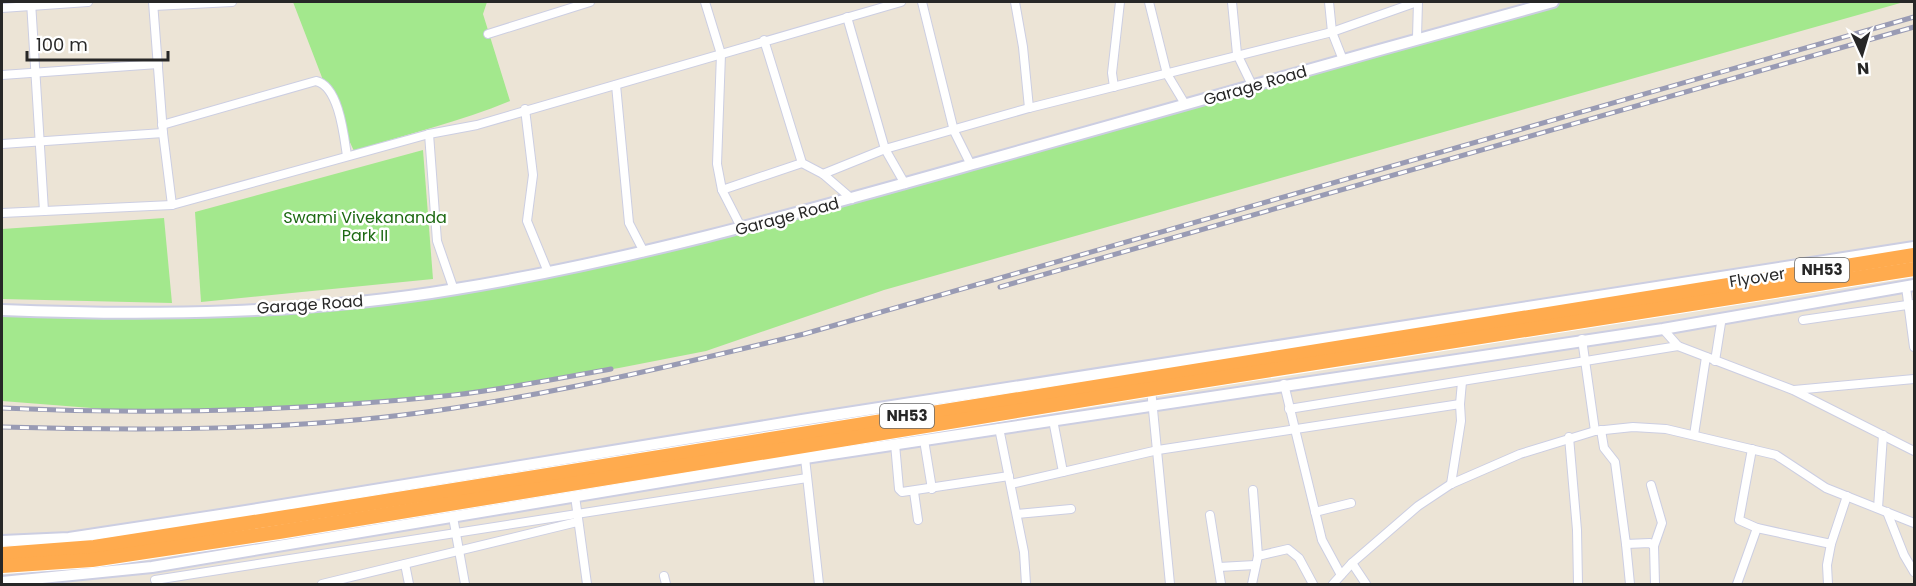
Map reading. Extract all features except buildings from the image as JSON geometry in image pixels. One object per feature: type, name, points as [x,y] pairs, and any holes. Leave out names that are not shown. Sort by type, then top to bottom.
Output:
[{"type":"highway","name":"Flyover","points":[[1720,283],[1914,255]]},
{"type":"highway","name":"Flyover","points":[[1151,389],[1914,269]]},
{"type":"highway","name":"NH53","points":[[2,566],[263,520],[1720,283]]},
{"type":"highway","name":"NH53","points":[[2,554],[54,557],[279,532],[738,463],[1151,389]]},
{"type":"street","points":[[2,8],[31,4],[88,2]]},
{"type":"street","points":[[172,205],[162,129],[154,4],[232,2]]},
{"type":"street","points":[[488,34],[590,2]]},
{"type":"street","points":[[705,2],[721,54],[717,164],[722,190],[742,229]]},
{"type":"street","points":[[2,213],[172,205],[429,134],[477,125],[525,109],[616,85],[764,40],[901,2]]},
{"type":"street","points":[[922,2],[954,130],[971,165]]},
{"type":"street","points":[[1015,2],[1023,47],[1029,108]]},
{"type":"street","points":[[1114,87],[1112,73],[1120,2]]},
{"type":"street","points":[[1149,2],[1167,74],[1185,104]]},
{"type":"street","points":[[1232,2],[1237,54],[1252,86]]},
{"type":"street","points":[[1329,2],[1332,32],[1343,60]]},
{"type":"street","points":[[823,174],[885,149],[1029,108],[1332,32],[1418,2],[1417,38]]},
{"type":"street","name":"Garage Road","points":[[2,310],[92,313],[195,312],[377,299],[454,290],[548,272],[742,229],[852,200],[1417,38],[1551,2]]},
{"type":"street","points":[[31,4],[44,211]]},
{"type":"street","points":[[847,17],[885,149],[905,184]]},
{"type":"street","points":[[764,40],[802,163],[823,174],[852,200]]},
{"type":"street","points":[[2,75],[158,64]]},
{"type":"street","points":[[2,144],[162,129],[316,81],[326,85],[336,104],[347,156]]},
{"type":"street","points":[[616,85],[629,223],[644,252]]},
{"type":"street","points":[[525,109],[533,166],[527,221],[548,272]]},
{"type":"street","points":[[429,134],[437,241],[454,290]]},
{"type":"street","points":[[722,190],[802,163]]},
{"type":"street","points":[[2,541],[69,538],[802,420],[1720,283],[1914,247]]},
{"type":"street","points":[[2,582],[152,567],[575,496],[738,463],[805,458],[1582,339],[1663,329],[1910,286],[1914,347]]},
{"type":"street","points":[[1803,320],[1911,304]]},
{"type":"street","points":[[1715,361],[1721,323]]},
{"type":"street","points":[[1663,329],[1678,346],[1793,390],[1914,451]]},
{"type":"street","points":[[1582,339],[1598,430],[1604,448],[1616,462],[1630,585]]},
{"type":"street","points":[[1289,409],[1587,363],[1678,346]]},
{"type":"street","points":[[1694,435],[1706,357]]},
{"type":"street","points":[[1793,390],[1914,379]]},
{"type":"street","points":[[1451,484],[1461,421],[1462,382]]},
{"type":"street","points":[[1284,384],[1325,548],[1341,575]]},
{"type":"street","points":[[1151,389],[1170,585]]},
{"type":"street","points":[[895,444],[899,489],[902,492],[914,492],[1063,472],[1158,450],[1460,404]]},
{"type":"street","points":[[1053,420],[1063,472]]},
{"type":"street","points":[[1333,585],[1352,562],[1418,506],[1451,484],[1510,458],[1569,437],[1598,430],[1634,427],[1694,435],[1776,455],[1826,488],[1914,523]]},
{"type":"street","points":[[999,428],[1017,514],[1026,585]]},
{"type":"street","points":[[1878,508],[1883,435]]},
{"type":"street","points":[[1569,437],[1577,530],[1578,585]]},
{"type":"street","points":[[924,440],[932,489]]},
{"type":"street","points":[[1752,449],[1739,517],[1742,523],[1831,544]]},
{"type":"street","points":[[805,458],[819,585]]},
{"type":"street","points":[[152,567],[155,582],[456,532],[807,478]]},
{"type":"street","points":[[1651,485],[1662,523],[1654,546],[1655,585]]},
{"type":"street","points":[[1252,585],[1257,560],[1253,490]]},
{"type":"street","points":[[914,492],[918,520]]},
{"type":"street","points":[[575,496],[587,585]]},
{"type":"street","points":[[1828,585],[1827,565],[1831,544],[1847,496]]},
{"type":"street","points":[[1316,512],[1351,503]]},
{"type":"street","points":[[1017,514],[1071,509]]},
{"type":"street","points":[[1887,512],[1904,555],[1914,572]]},
{"type":"street","points":[[1210,515],[1221,585]]},
{"type":"street","points":[[453,517],[465,585]]},
{"type":"street","points":[[321,585],[577,522]]},
{"type":"street","points":[[1737,585],[1757,528]]},
{"type":"street","points":[[1626,544],[1650,543],[1654,546]]},
{"type":"street","points":[[1219,567],[1257,560],[1288,549],[1294,552],[1313,585]]},
{"type":"street","points":[[1352,562],[1366,585]]},
{"type":"street","points":[[405,564],[409,585]]},
{"type":"green space","points":[[293,2],[487,2],[483,14],[510,101],[452,122],[354,151],[333,106]]},
{"type":"green space","points":[[1553,2],[1904,2],[884,290],[706,351],[619,368],[455,394],[248,411],[155,413],[2,401],[2,312],[195,312],[377,299],[644,252]]},
{"type":"green space","name":"Swami Vivekananda Park II","points":[[423,150],[433,279],[201,302],[195,212]]},
{"type":"green space","points":[[164,218],[172,303],[2,299],[2,229]]},
{"type":"railway","points":[[2,427],[172,429],[342,421],[454,408],[630,375],[804,334],[1914,17]]},
{"type":"railway","points":[[1000,287],[1914,27]]},
{"type":"railway","points":[[2,408],[172,411],[341,405],[474,393],[611,369]]}]
